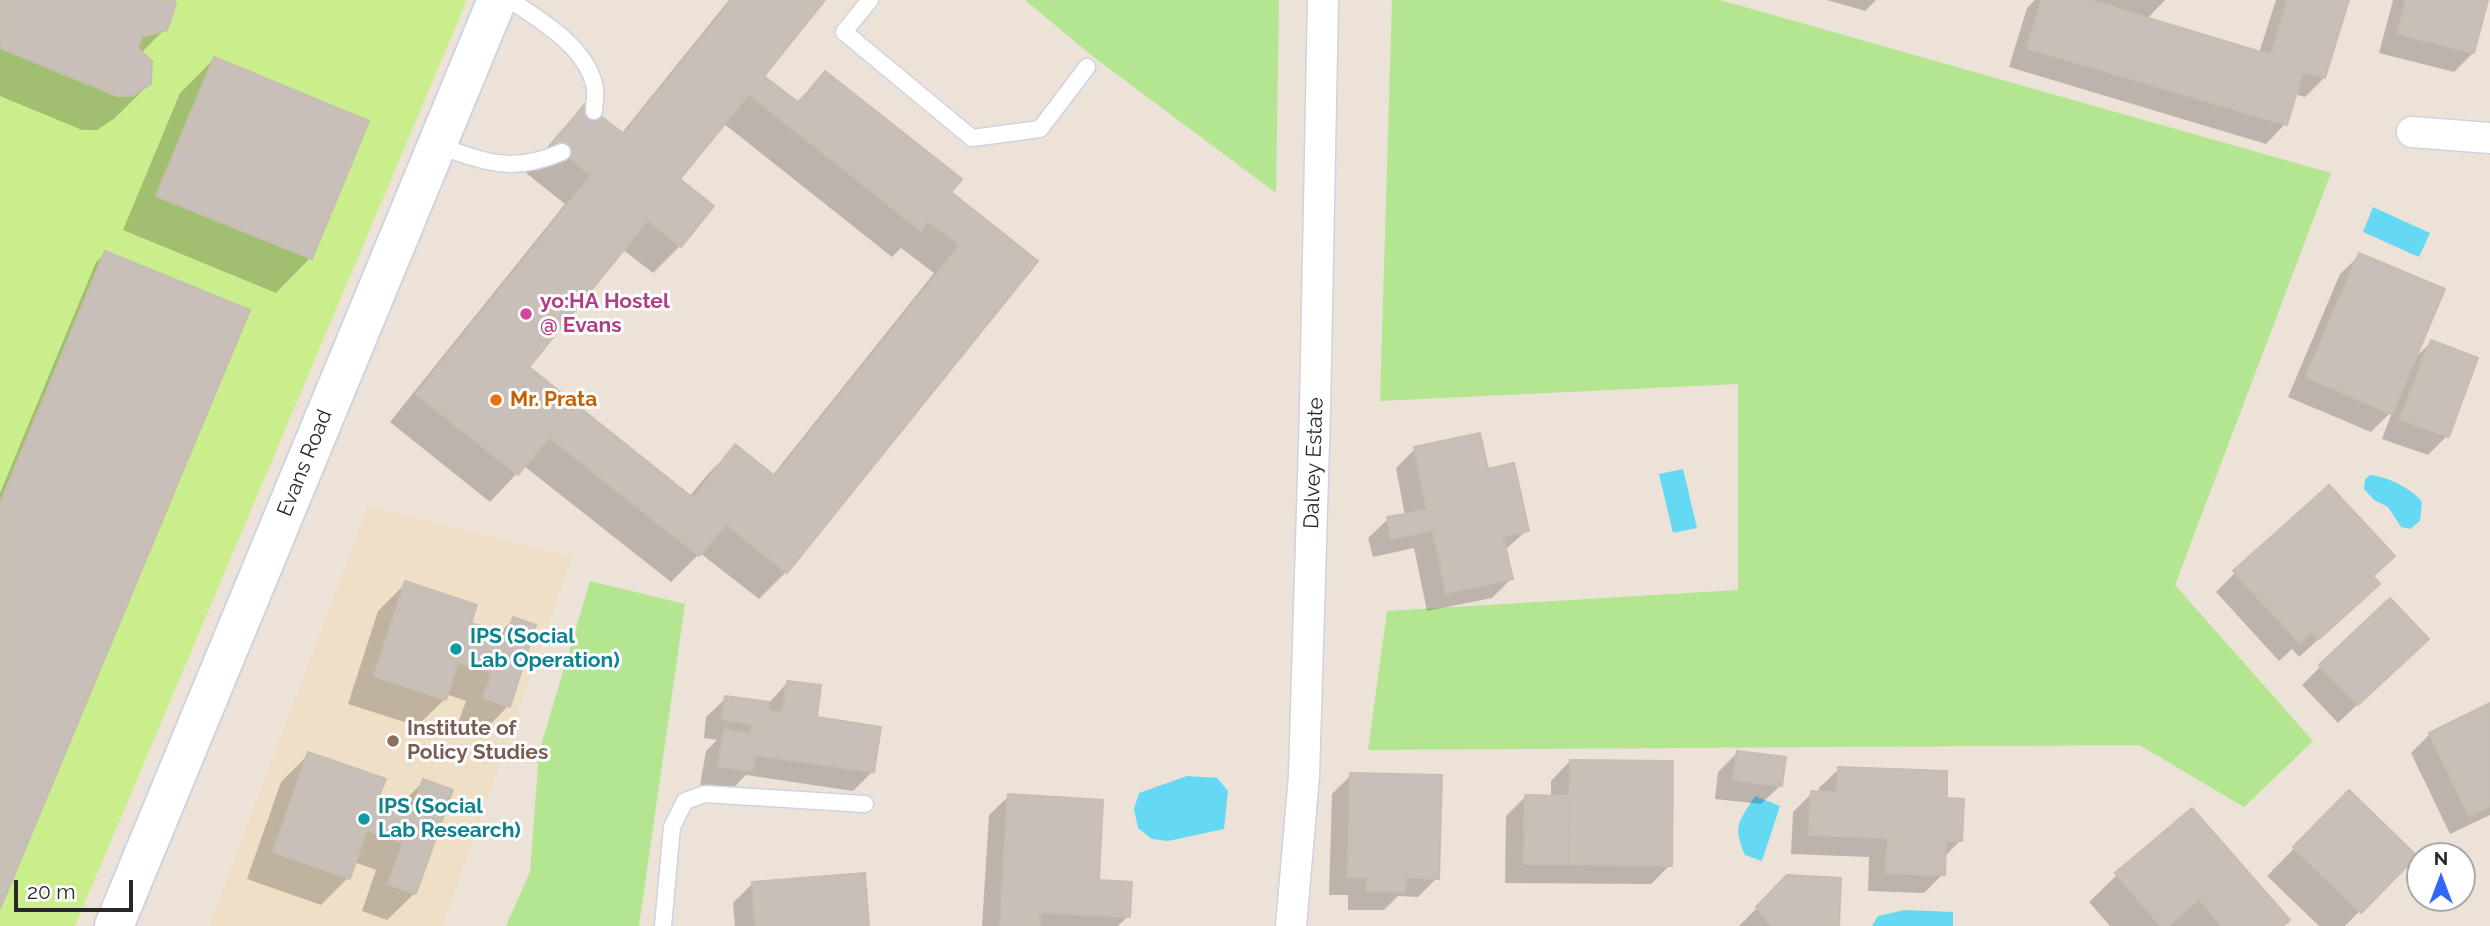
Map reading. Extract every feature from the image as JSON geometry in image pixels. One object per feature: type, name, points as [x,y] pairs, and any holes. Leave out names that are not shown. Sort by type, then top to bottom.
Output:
[{"type":"street","name":"Evans Road","points":[[114,926],[497,0]]},
{"type":"street","name":"Dalvey Estate","points":[[1291,926],[1304,776],[1323,0]]},
{"type":"street","points":[[2412,132],[2490,138]]},
{"type":"lane","points":[[509,0],[540,19],[575,50],[595,89],[594,111]]},
{"type":"lane","points":[[870,0],[844,32],[972,138],[1040,128],[1087,67]]},
{"type":"lane","points":[[437,145],[498,164],[538,162],[562,152]]},
{"type":"lane","points":[[663,926],[672,827],[685,801],[705,794],[865,804]]},
{"type":"shaded area","name":"Institute of Policy Studies","points":[[368,506],[572,557],[443,926],[209,926]]},
{"type":"green space","points":[[0,0],[467,0],[75,926],[0,926]]},
{"type":"green space","points":[[1025,0],[1279,0],[1276,193],[1091,55]]},
{"type":"green space","points":[[1392,0],[1720,0],[2331,173],[2175,585],[2313,741],[2244,807],[2139,745],[1368,750],[1387,611],[1738,590],[1738,384],[1380,401]]},
{"type":"green space","points":[[590,581],[685,604],[639,926],[506,926],[530,872],[539,752]]},
{"type":"water","points":[[2373,207],[2430,233],[2419,257],[2363,232]]},
{"type":"water","points":[[1683,469],[1697,528],[1673,533],[1659,474]]},
{"type":"water","points":[[2370,475],[2399,484],[2418,497],[2422,502],[2420,521],[2410,529],[2401,527],[2388,507],[2374,500],[2364,489],[2365,479]]},
{"type":"water","points":[[1187,776],[1217,778],[1228,791],[1224,829],[1168,841],[1152,839],[1138,828],[1134,809],[1139,793]]},
{"type":"water","points":[[1755,796],[1780,806],[1762,861],[1745,855],[1738,830],[1741,818]]},
{"type":"water","points":[[1905,910],[1953,912],[1953,926],[1872,926],[1878,916]]},
{"type":"building","points":[[0,0],[174,0],[176,4],[167,30],[142,37],[138,48],[152,61],[151,84],[132,96],[117,96],[0,48]]},
{"type":"building","name":"yo:HA Hostel @ Evans","points":[[732,0],[825,0],[764,76],[799,103],[825,71],[962,179],[951,192],[1038,261],[787,573],[726,524],[699,556],[549,437],[518,475],[416,394],[591,175],[552,144],[585,104],[624,134]],"holes":[[[749,94],[921,231],[928,221],[960,245],[775,476],[735,444],[693,498],[529,367],[648,220],[681,247],[714,206],[680,179]]]},
{"type":"building","points":[[2042,0],[2089,0],[2271,55],[2288,0],[2349,0],[2325,78],[2303,72],[2287,125],[2027,48]]},
{"type":"building","points":[[2406,0],[2488,0],[2474,53],[2398,34]]},
{"type":"building","points":[[214,57],[369,121],[312,259],[156,196]]},
{"type":"building","points":[[105,251],[250,310],[0,909],[0,503]]},
{"type":"building","points":[[2359,253],[2445,289],[2392,414],[2306,377]]},
{"type":"building","points":[[2431,340],[2478,358],[2449,437],[2400,419]]},
{"type":"building","points":[[1480,433],[1488,469],[1514,463],[1529,531],[1503,536],[1513,579],[1446,593],[1433,530],[1391,539],[1387,517],[1427,510],[1414,447]]},
{"type":"building","points":[[2329,485],[2395,556],[2373,576],[2380,584],[2319,639],[2312,631],[2300,643],[2233,571]]},
{"type":"building","name":"IPS (Social Lab Operation)","points":[[405,581],[477,605],[471,623],[507,635],[513,617],[536,625],[510,707],[483,698],[492,673],[458,662],[446,700],[374,676]]},
{"type":"building","points":[[2390,598],[2429,639],[2358,705],[2319,665]]},
{"type":"building","points":[[787,681],[821,685],[817,717],[881,727],[874,772],[755,755],[752,771],[718,766],[724,730],[751,734],[752,724],[722,719],[725,696],[769,702],[768,711],[782,713]]},
{"type":"building","points":[[2490,703],[2490,806],[2469,816],[2429,733]]},
{"type":"building","points":[[1737,751],[1786,757],[1782,786],[1733,780]]},
{"type":"building","name":"IPS (Social Lab Research)","points":[[308,752],[386,779],[379,796],[412,808],[423,779],[453,790],[416,894],[388,884],[403,843],[367,830],[350,879],[273,852]]},
{"type":"building","points":[[1570,760],[1673,761],[1672,866],[1569,864]]},
{"type":"building","points":[[1838,767],[1947,771],[1947,798],[1964,799],[1962,841],[1946,841],[1945,875],[1886,873],[1888,838],[1809,835],[1811,791],[1837,793]]},
{"type":"building","points":[[1350,773],[1442,775],[1439,879],[1406,877],[1405,892],[1367,891],[1367,877],[1348,877]]},
{"type":"building","points":[[2349,790],[2406,845],[2406,867],[2361,913],[2293,847]]},
{"type":"building","points":[[1008,794],[1103,800],[1099,880],[1132,882],[1130,917],[1040,912],[1039,926],[1000,926]]},
{"type":"building","points":[[1525,795],[1570,796],[1569,864],[1524,864]]},
{"type":"building","points":[[2192,808],[2290,920],[2283,926],[2222,926],[2199,899],[2168,926],[2161,926],[2115,873]]},
{"type":"building","points":[[865,873],[869,926],[755,926],[752,882]]},
{"type":"building","points":[[1787,875],[1841,878],[1839,926],[1772,926],[1756,907]]},
{"type":"place","name":"yo:HA Hostel @ Evans","points":[[526,314]]},
{"type":"place","name":"Mr. Prata","points":[[496,400]]},
{"type":"place","name":"IPS (Social Lab Operation)","points":[[456,649]]},
{"type":"place","name":"Institute of Policy Studies","points":[[393,741]]},
{"type":"place","name":"IPS (Social Lab Research)","points":[[364,819]]}]
